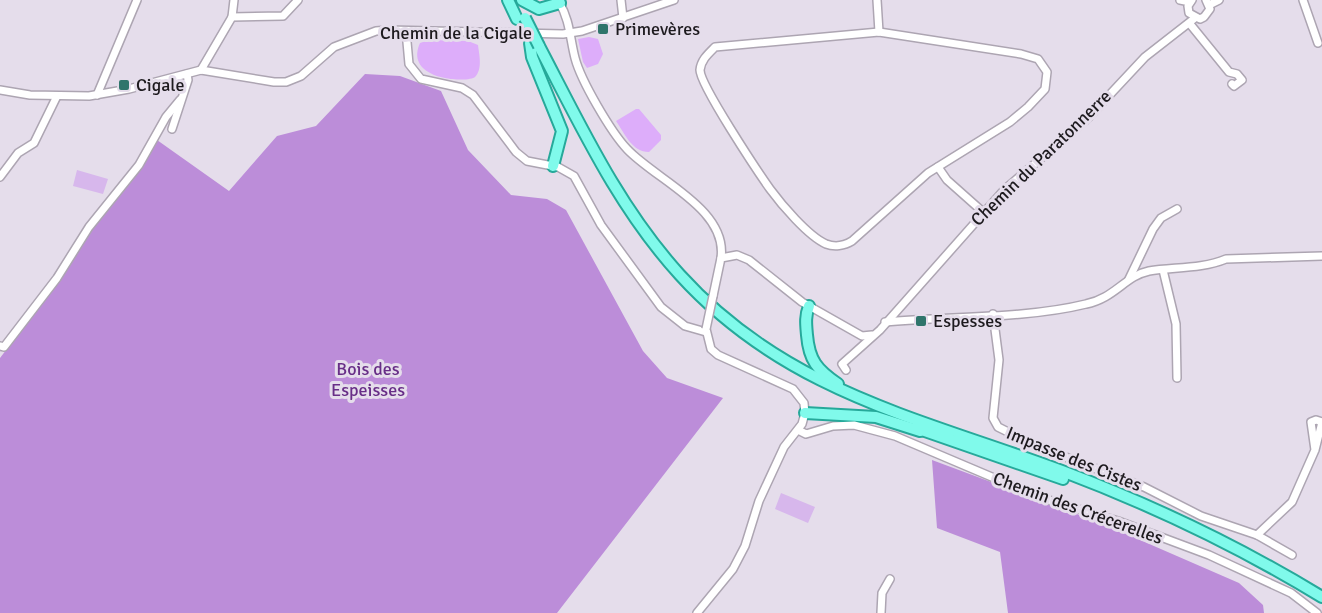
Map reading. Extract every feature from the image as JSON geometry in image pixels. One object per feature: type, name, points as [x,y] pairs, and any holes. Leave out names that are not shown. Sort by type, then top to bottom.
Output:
[{"type":"main road","points":[[508,0],[521,18],[614,189],[641,229],[681,276],[737,328],[776,356],[820,381],[878,407],[1061,471],[1146,507],[1241,551],[1322,597]]},
{"type":"main road","points":[[516,0],[521,18]]},
{"type":"main road","points":[[522,0],[539,9],[559,2]]},
{"type":"main road","points":[[535,44],[532,57],[562,131],[554,166]]},
{"type":"main road","points":[[535,44],[618,206],[656,257],[694,298],[734,332],[790,370],[842,398],[930,434]]},
{"type":"main road","points":[[809,306],[806,319],[808,353],[814,364],[830,378],[878,407]]},
{"type":"main road","points":[[805,413],[876,417],[1146,507]]},
{"type":"street","points":[[98,95],[137,0]]},
{"type":"street","points":[[201,70],[232,17],[234,0]]},
{"type":"street","points":[[232,17],[283,16],[298,0]]},
{"type":"street","points":[[621,0],[623,18]]},
{"type":"street","name":"Chemin de la Cigale","points":[[0,90],[57,96],[98,95],[201,70],[286,82],[301,76],[334,47],[376,31],[571,33],[674,0]]},
{"type":"street","points":[[877,0],[879,32]]},
{"type":"street","points":[[1180,0],[1191,1],[1192,21],[1229,72],[1242,80],[1234,86],[1232,84]]},
{"type":"street","points":[[1208,2],[1219,0]]},
{"type":"street","points":[[1303,0],[1318,43]]},
{"type":"street","points":[[559,2],[571,33],[575,60],[618,140],[711,219],[720,235],[721,258],[706,331],[711,348],[718,355],[779,381],[797,392],[804,403],[805,413],[798,430],[784,447],[759,501],[745,546],[733,568],[697,613]]},
{"type":"street","name":"Chemin du Paratonnerre","points":[[846,370],[842,364],[873,335],[983,212],[1025,171],[1087,119],[1145,57],[1192,21],[1208,14],[1208,2]]},
{"type":"street","points":[[406,31],[409,64],[421,79],[462,88],[473,95],[516,152],[527,160],[554,166],[574,177],[601,225],[661,307],[685,326],[706,331]]},
{"type":"street","points":[[879,32],[1021,54],[1038,60],[1047,72],[1045,89],[1029,107],[928,173],[852,242],[838,246],[826,244],[800,222],[770,189],[702,78],[700,69],[704,58],[715,47],[879,32]]},
{"type":"street","points":[[171,129],[188,80],[187,74]]},
{"type":"street","points":[[0,177],[18,153],[34,143],[57,96]]},
{"type":"street","points":[[0,346],[4,347],[57,278],[89,227],[139,165],[166,117],[180,100]]},
{"type":"street","points":[[938,167],[946,180],[983,212]]},
{"type":"street","points":[[885,322],[1058,310],[1102,301],[1121,289],[1129,279],[1153,229],[1161,218],[1177,209]]},
{"type":"street","points":[[721,258],[737,255],[749,260],[809,306],[861,336],[873,335]]},
{"type":"street","points":[[1129,279],[1148,271],[1215,263],[1226,259],[1322,256]]},
{"type":"street","points":[[1163,270],[1176,324],[1177,378]]},
{"type":"street","name":"Impasse des Cistes","points":[[993,314],[999,360],[992,406],[993,418],[998,427],[1015,437],[1144,487],[1201,516],[1257,535],[1292,555]]},
{"type":"street","name":"Chemin des Crécerelles","points":[[798,430],[806,434],[822,428],[854,425],[894,436],[1039,497],[1118,521],[1209,555],[1291,593],[1317,613]]},
{"type":"street","points":[[1257,535],[1292,502],[1315,450]]},
{"type":"street","points":[[881,613],[882,593],[890,579]]},
{"type":"shaded area","points":[[589,37],[598,39],[603,54],[598,64],[587,68],[583,62],[578,39]]},
{"type":"shaded area","points":[[429,40],[468,41],[478,45],[480,66],[475,77],[461,80],[450,79],[428,72],[421,65],[417,56],[420,43]]},
{"type":"shaded area","points":[[639,109],[661,135],[661,140],[649,152],[633,146],[616,121]]},
{"type":"shaded area","points":[[77,170],[108,179],[103,194],[73,186]]},
{"type":"shaded area","points":[[781,493],[815,507],[808,523],[775,509]]},
{"type":"green space","name":"Bois des Espeisses","points":[[365,74],[400,76],[441,91],[468,150],[511,195],[547,199],[566,210],[643,351],[667,378],[723,398],[557,613],[0,613],[0,358],[58,282],[91,231],[140,168],[157,140],[229,191],[277,136],[316,126]]},
{"type":"green space","points":[[932,460],[1101,523],[1239,583],[1263,605],[1264,613],[1008,613],[1000,552],[937,528]]},
{"type":"place","name":"Primevères","points":[[603,29]]},
{"type":"place","name":"Cigale","points":[[124,85]]},
{"type":"place","name":"Espesses","points":[[921,321]]}]
